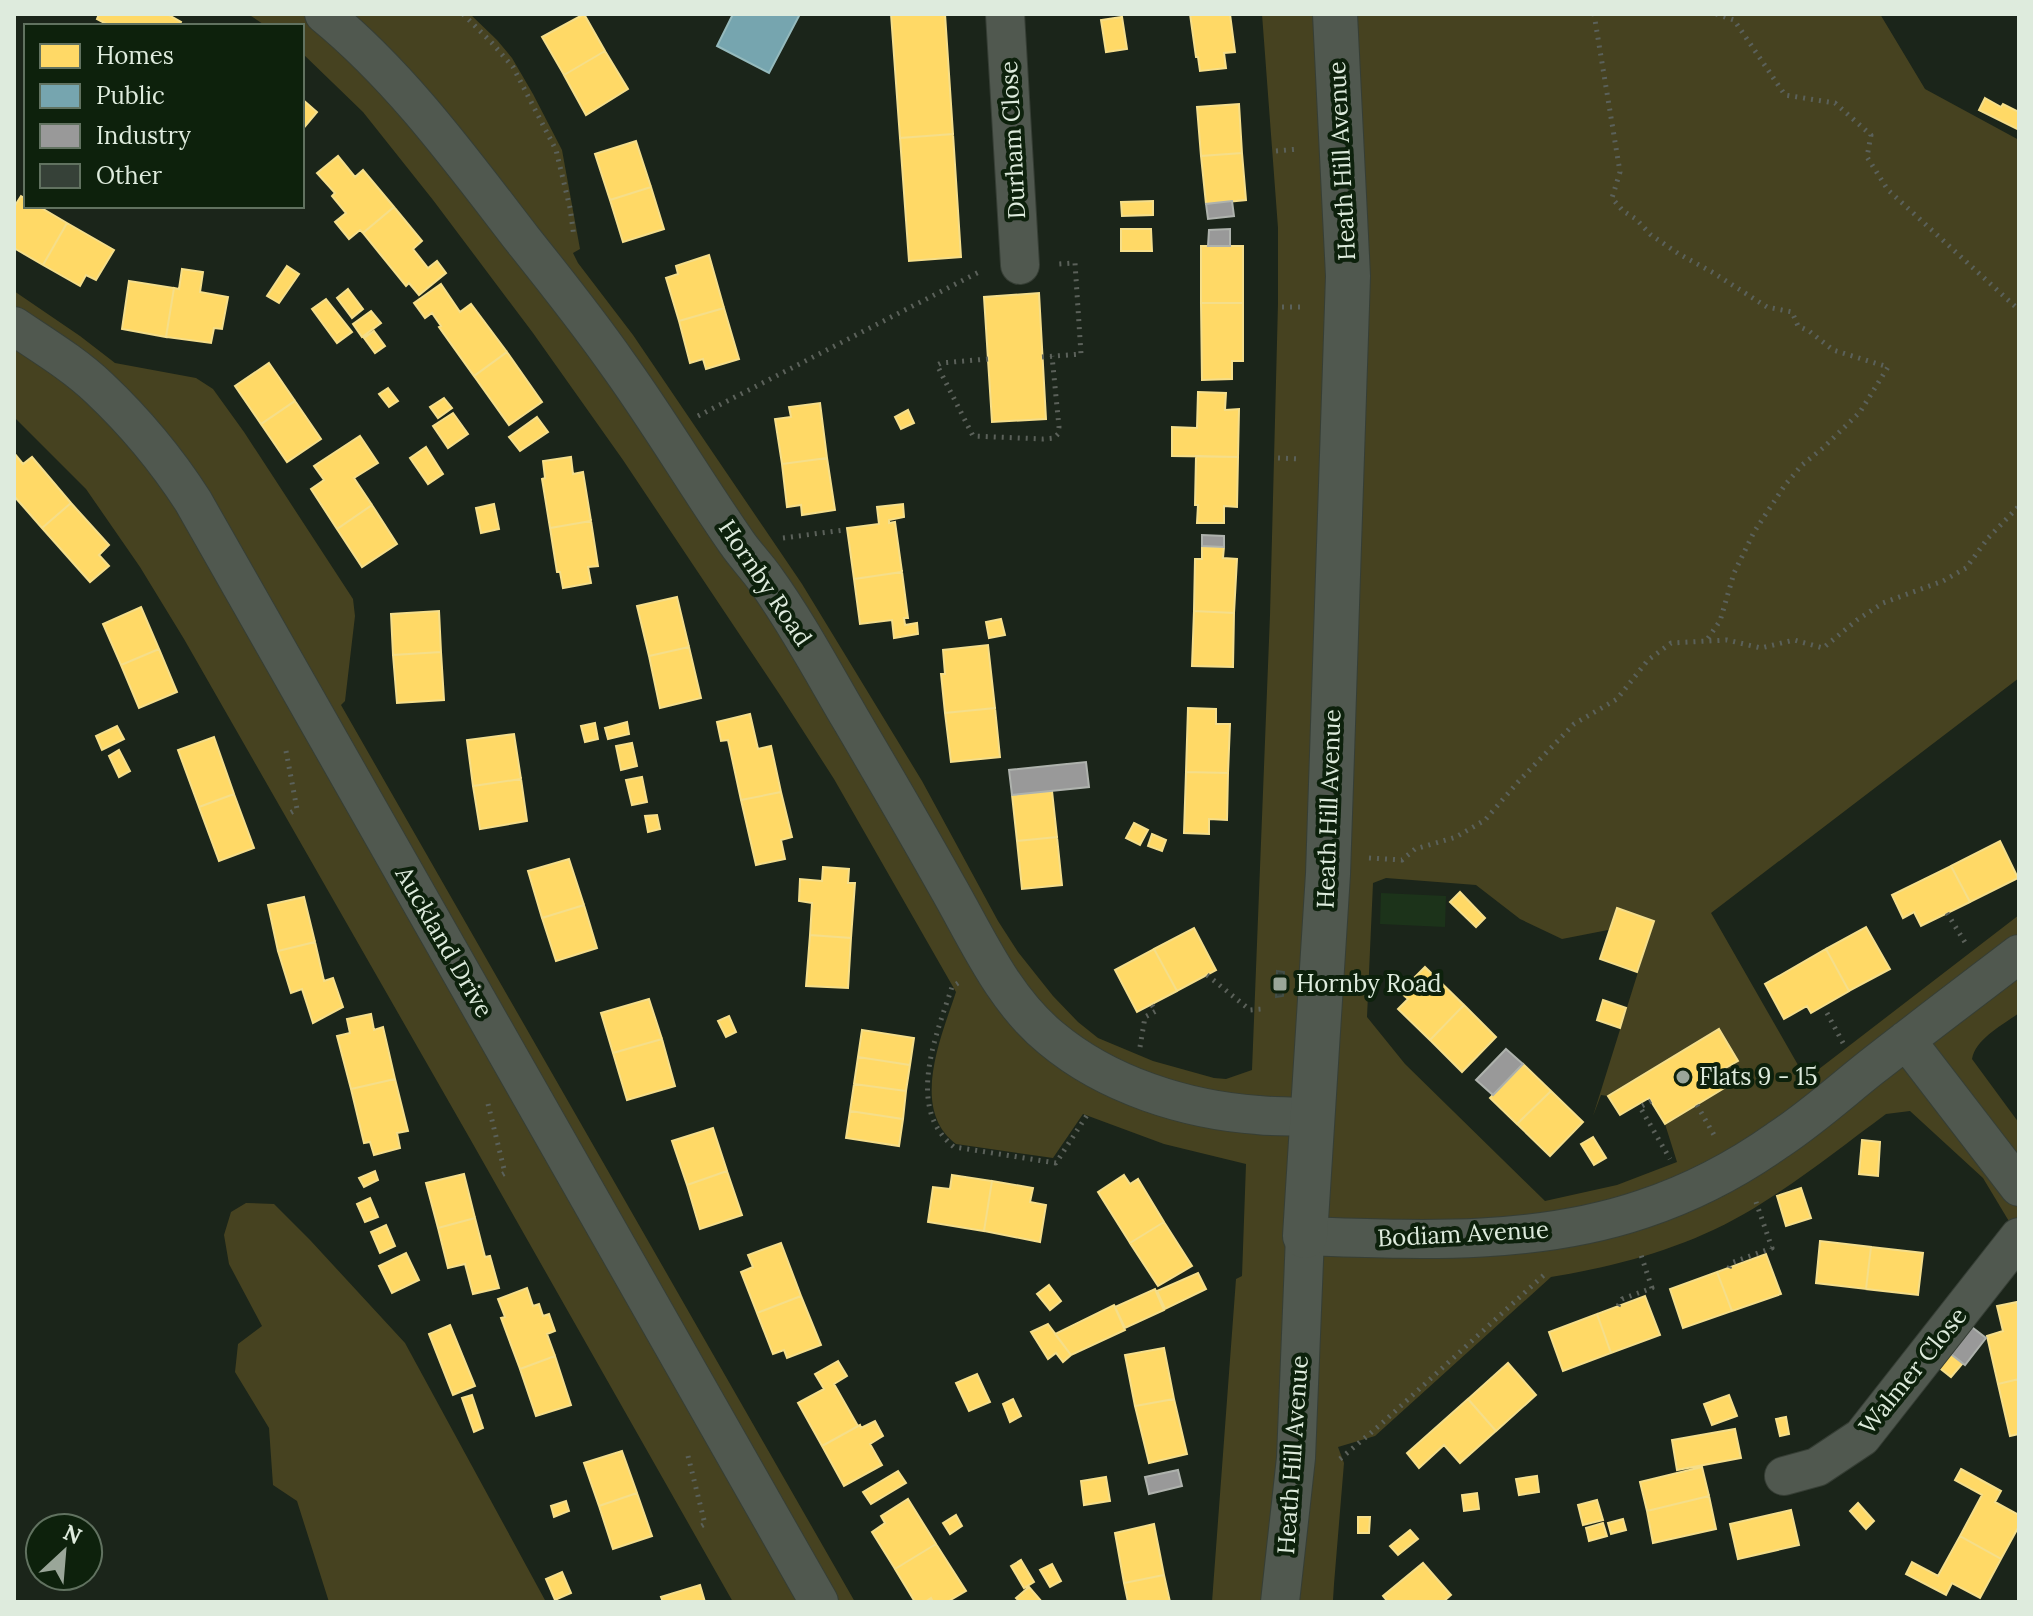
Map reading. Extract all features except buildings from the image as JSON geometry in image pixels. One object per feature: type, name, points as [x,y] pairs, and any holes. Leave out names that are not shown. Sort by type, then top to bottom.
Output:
[{"type":"street","name":"Hornby Road","points":[[324,14],[379,63],[477,179],[571,298],[621,368],[805,641],[991,964],[1036,1025],[1095,1069],[1169,1098],[1223,1111],[1312,1117]]},
{"type":"street","name":"Durham Close","points":[[1005,14],[1020,265]]},
{"type":"street","name":"Heath Hill Avenue","points":[[1280,1602],[1296,1458],[1305,1236],[1328,856],[1348,276],[1335,14]]},
{"type":"street","name":"Auckland Drive","points":[[14,326],[97,386],[148,439],[193,501],[819,1602]]},
{"type":"street","name":"Bodiam Avenue","points":[[1305,1236],[1424,1240],[1488,1237],[1597,1222],[1676,1197],[1749,1160],[1780,1139],[2019,954]]},
{"type":"street","points":[[1906,1040],[2019,1187]]},
{"type":"street","name":"Walmer Close","points":[[1784,1476],[1817,1467],[1862,1437],[2019,1237]]},
{"type":"path","points":[[463,14],[513,67],[556,150],[575,243]]},
{"type":"path","points":[[1594,14],[1620,172],[1612,198],[1617,205],[1651,235],[1679,254],[1767,307],[1792,312],[1798,326],[1833,350],[1888,367],[1860,412],[1802,465],[1785,485],[1754,532],[1734,573],[1720,621],[1706,641]]},
{"type":"path","points":[[1716,14],[1734,20],[1785,95],[1835,103],[1871,135],[1867,157],[1888,190],[2019,310]]},
{"type":"path","points":[[666,435],[979,271],[1020,265],[1075,263],[1081,354],[1042,357]]},
{"type":"path","points":[[988,359],[937,365],[973,436],[1043,439],[1054,438],[1059,427],[1052,356]]},
{"type":"path","points":[[1328,856],[1402,860],[1415,849],[1456,837],[1485,820],[1574,724],[1617,699],[1648,660],[1671,643],[1727,640],[1761,648],[1794,640],[1823,648],[1883,603],[1943,581],[1966,568],[1988,538],[2019,506]]},
{"type":"path","points":[[772,539],[844,530]]},
{"type":"path","points":[[285,743],[297,809],[290,813]]},
{"type":"path","points":[[1947,913],[1968,947]]},
{"type":"path","points":[[1207,975],[1250,1010],[1262,1009]]},
{"type":"path","points":[[960,982],[952,987],[937,1033],[927,1093],[934,1122],[947,1142],[954,1147],[1056,1163],[1089,1112]]},
{"type":"path","points":[[1140,1048],[1145,1017],[1156,1011],[1151,1004]]},
{"type":"path","points":[[1827,1013],[1849,1054]]},
{"type":"path","points":[[485,1092],[505,1173],[498,1177]]},
{"type":"path","points":[[1651,1101],[1640,1107],[1676,1170]]},
{"type":"path","points":[[1697,1105],[1721,1147]]},
{"type":"path","points":[[1729,1268],[1731,1263],[1772,1248],[1756,1202]]},
{"type":"path","points":[[1618,1306],[1622,1299],[1652,1288],[1640,1252]]},
{"type":"path","points":[[1340,1459],[1545,1274]]},
{"type":"path","points":[[687,1454],[705,1524],[698,1528]]},
{"type":"shaded area","points":[[248,14],[470,14],[497,40],[512,58],[562,150],[580,249],[573,253],[578,263],[633,335],[802,584],[922,781],[1018,952],[1053,996],[1098,1038],[1153,1061],[1226,1079],[1252,1070],[1270,615],[1278,228],[1262,14],[1880,14],[1925,89],[2019,140],[2019,678],[1711,913],[1806,1079],[2019,915],[2019,1013],[1984,1038],[1972,1059],[2019,1123],[2019,1238],[1983,1178],[1910,1111],[1886,1114],[1781,1191],[1722,1226],[1650,1254],[1551,1277],[1375,1436],[1338,1447],[1344,1463],[1335,1602],[1212,1602],[1236,1279],[1242,1276],[1246,1164],[1164,1144],[1083,1114],[1053,1158],[956,1144],[942,1129],[934,1112],[933,1071],[956,992],[834,779],[623,460],[533,333],[363,112],[304,55],[304,24],[263,24]],"holes":[[[1386,878],[1476,885],[1520,919],[1562,939],[1654,921],[1593,1116],[1601,1095],[1608,1096],[1718,1030],[1737,1061],[1722,1070],[1731,1084],[1665,1124],[1677,1162],[1617,1185],[1545,1201],[1405,1064],[1367,1017],[1373,883]]]},
{"type":"shaded area","points":[[14,291],[115,363],[196,378],[213,389],[353,599],[355,616],[345,701],[341,705],[855,1602],[733,1602],[184,639],[140,567],[86,489],[14,417]]},
{"type":"shaded area","points":[[1381,893],[1446,896],[1445,927],[1380,924]]},
{"type":"shaded area","points":[[246,1203],[274,1204],[405,1343],[546,1602],[329,1602],[297,1501],[273,1485],[269,1428],[235,1372],[238,1344],[262,1326],[229,1264],[224,1235],[231,1212]]},
{"type":"place","name":"Hornby Road","points":[[1280,984]]},
{"type":"place","name":"Flats 9 - 15","points":[[1683,1077]]}]
